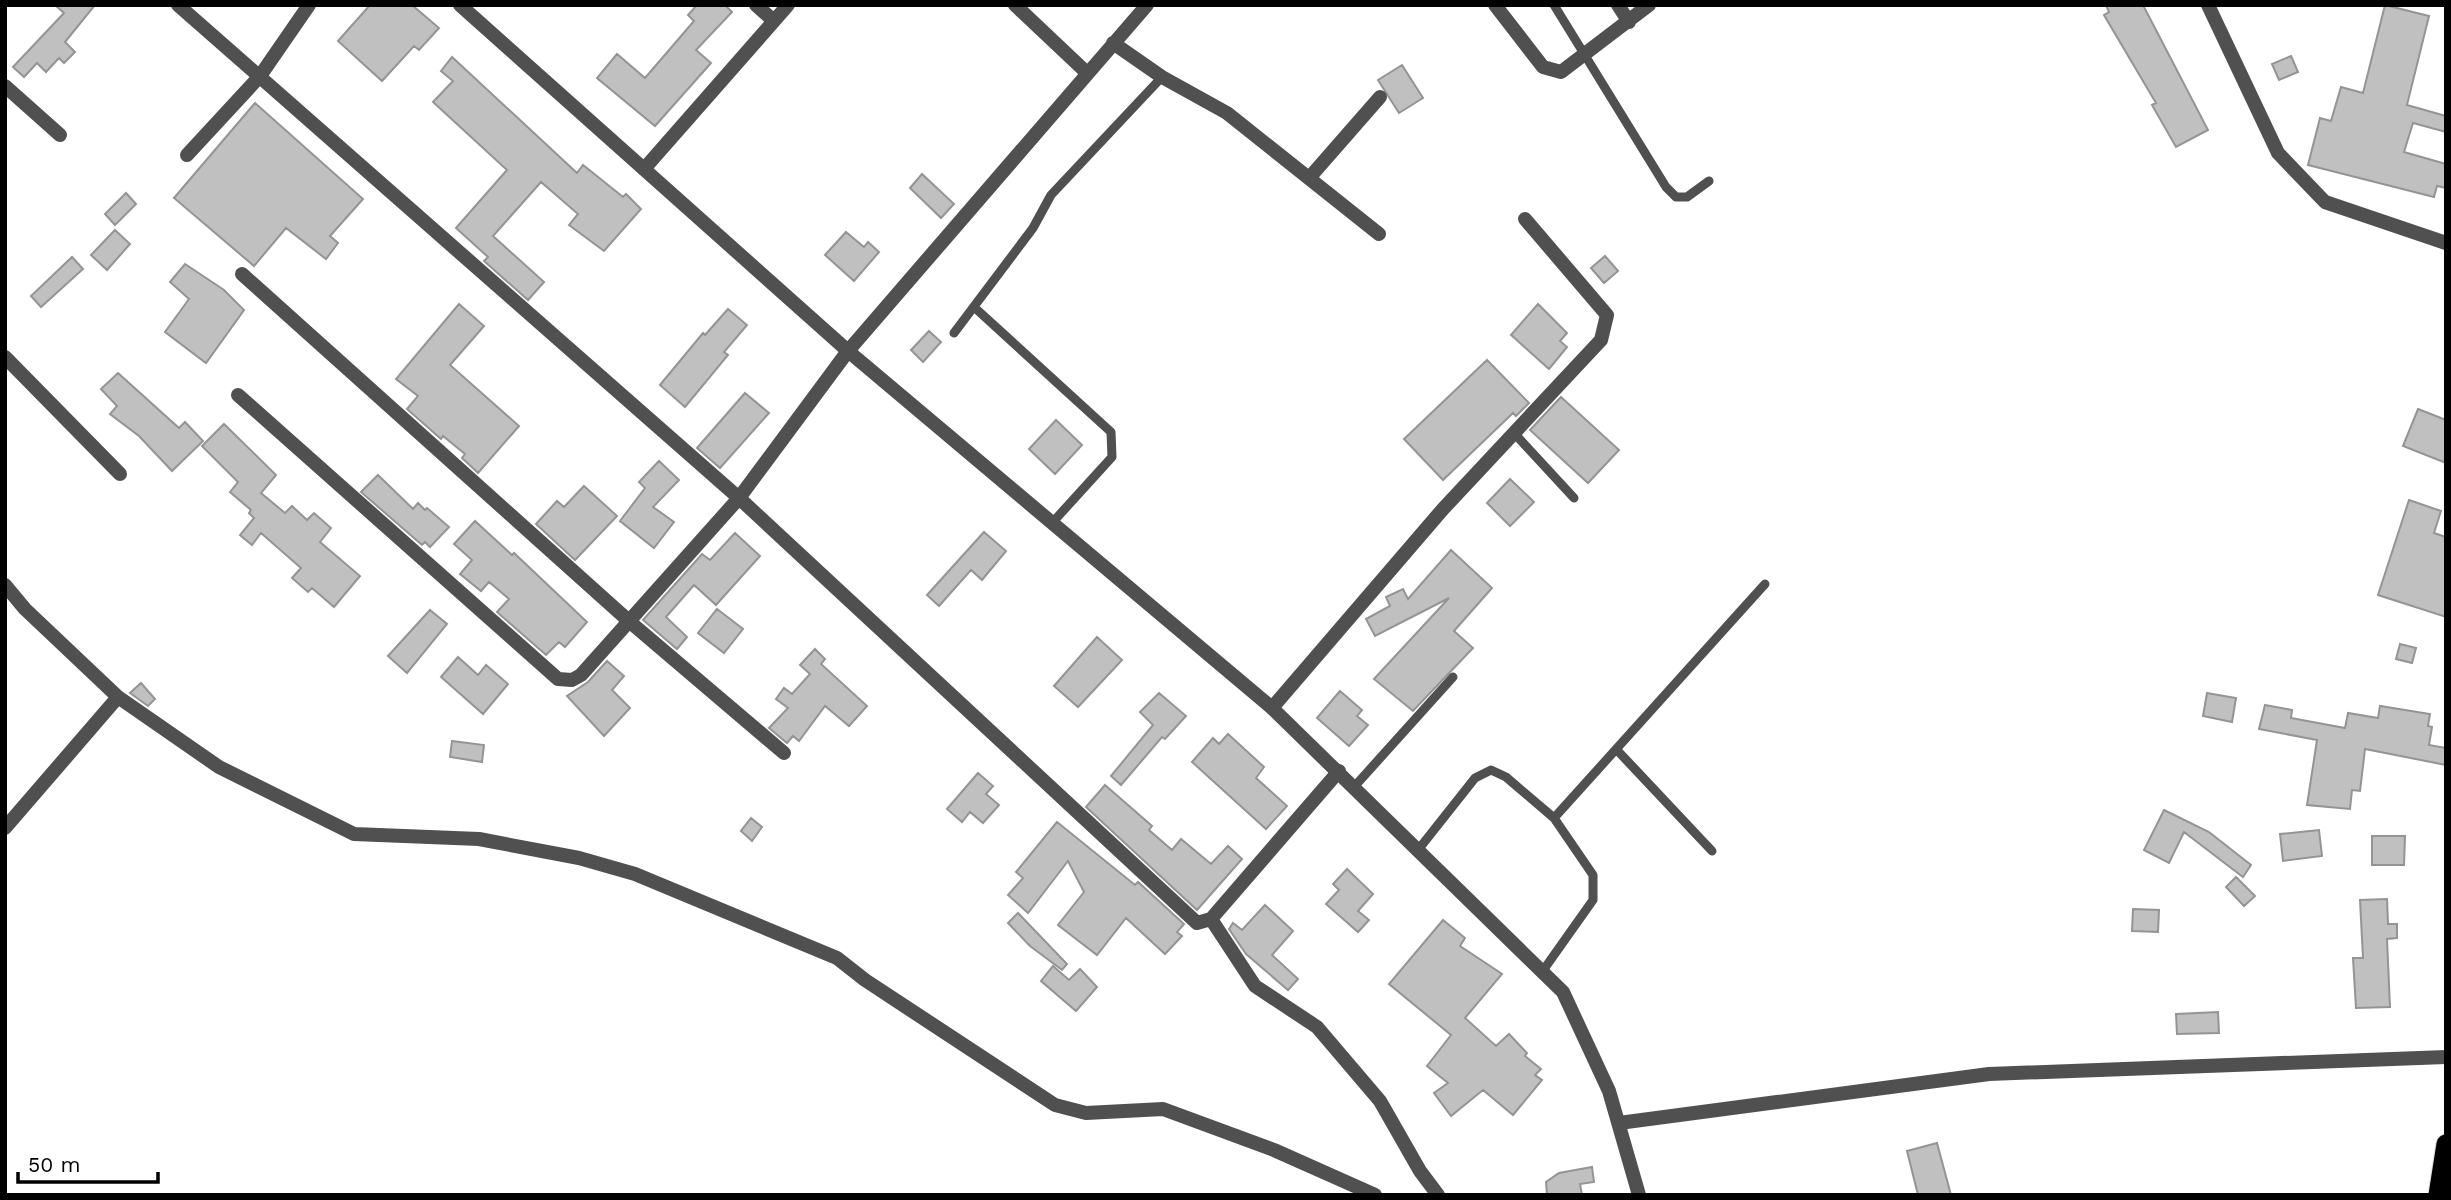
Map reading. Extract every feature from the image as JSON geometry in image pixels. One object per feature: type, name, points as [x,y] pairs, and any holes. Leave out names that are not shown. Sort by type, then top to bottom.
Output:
[{"type":"highway","points":[[2438,1195],[2446,1143]]},
{"type":"street","points":[[178,5],[739,498],[1197,923],[1211,919],[1339,771]]},
{"type":"street","points":[[187,155],[260,76],[309,5]]},
{"type":"street","points":[[460,5],[848,351],[1272,708],[1563,992],[1609,1091],[1639,1195]]},
{"type":"street","points":[[756,5],[774,21]]},
{"type":"street","points":[[644,169],[789,5]]},
{"type":"street","points":[[1015,5],[1086,72]]},
{"type":"street","points":[[239,395],[558,679],[572,680],[581,675],[630,622],[739,498],[848,351],[1086,72],[1147,5]]},
{"type":"street","points":[[1495,5],[1543,67],[1561,72],[1649,5]]},
{"type":"street","points":[[1618,5],[1629,22]]},
{"type":"street","points":[[2208,5],[2278,153],[2325,202],[2446,243]]},
{"type":"street","points":[[1113,43],[1162,77],[1227,113],[1379,234]]},
{"type":"street","points":[[5,86],[60,135]]},
{"type":"street","points":[[1310,177],[1380,97]]},
{"type":"street","points":[[1272,708],[1443,509],[1601,340],[1607,315],[1525,219]]},
{"type":"street","points":[[242,274],[630,622],[784,753]]},
{"type":"street","points":[[5,357],[120,474]]},
{"type":"street","points":[[5,585],[24,608],[118,697],[219,767],[354,834],[479,839],[579,858],[635,874],[837,958],[865,981],[1055,1105],[1086,1113],[1163,1109],[1274,1150],[1375,1195]]},
{"type":"street","points":[[5,828],[118,697]]},
{"type":"street","points":[[1211,919],[1255,986],[1317,1027],[1380,1101],[1420,1171],[1438,1195]]},
{"type":"street","points":[[1619,1123],[1989,1074],[2446,1057]]},
{"type":"lane","points":[[1554,5],[1583,57],[1676,197],[1687,197],[1709,181]]},
{"type":"lane","points":[[954,333],[1033,228],[1051,195],[1162,77]]},
{"type":"lane","points":[[974,307],[1111,432],[1112,457],[1052,523]]},
{"type":"lane","points":[[1514,433],[1574,498]]},
{"type":"lane","points":[[1554,818],[1765,584]]},
{"type":"lane","points":[[1354,788],[1453,677]]},
{"type":"lane","points":[[1616,749],[1712,852]]},
{"type":"lane","points":[[1418,850],[1475,778],[1491,770],[1506,777],[1554,818],[1593,875],[1593,900],[1542,972]]},
{"type":"building","points":[[55,5],[95,5],[65,42],[75,52],[64,63],[59,58],[46,72],[37,63],[24,77],[13,67],[64,13]]},
{"type":"building","points":[[370,5],[412,5],[439,28],[419,50],[414,46],[382,81],[338,41]]},
{"type":"building","points":[[697,5],[725,5],[732,12],[696,50],[711,63],[655,126],[597,78],[617,54],[645,78],[694,21],[688,15]]},
{"type":"building","points":[[2106,5],[2143,5],[2208,130],[2176,147],[2152,105],[2156,103],[2104,15],[2109,12]]},
{"type":"building","points":[[2385,5],[2429,16],[2407,105],[2446,116],[2446,132],[2413,123],[2404,152],[2446,164],[2446,188],[2437,186],[2434,197],[2308,165],[2320,118],[2331,121],[2341,87],[2363,93]]},
{"type":"building","points":[[2291,56],[2298,72],[2279,80],[2272,64]]},
{"type":"building","points":[[452,57],[577,173],[583,165],[623,197],[626,194],[641,209],[604,251],[569,225],[578,214],[541,182],[493,236],[544,282],[528,300],[484,261],[488,257],[456,228],[507,170],[433,102],[453,81],[441,71]]},
{"type":"building","points":[[1402,65],[1423,98],[1399,113],[1378,80]]},
{"type":"building","points":[[255,103],[363,199],[330,236],[338,243],[326,259],[286,228],[254,266],[174,198]]},
{"type":"building","points":[[922,174],[954,204],[941,218],[910,188]]},
{"type":"building","points":[[126,193],[136,204],[115,225],[105,214]]},
{"type":"building","points":[[115,230],[130,244],[107,270],[91,255]]},
{"type":"building","points":[[846,232],[864,247],[868,242],[879,252],[854,281],[825,255]]},
{"type":"building","points":[[1605,256],[1618,271],[1604,283],[1591,268]]},
{"type":"building","points":[[72,257],[83,269],[41,307],[31,296]]},
{"type":"building","points":[[185,264],[224,290],[244,310],[206,363],[165,332],[189,299],[170,282]]},
{"type":"building","points":[[459,304],[484,326],[450,365],[519,426],[478,473],[462,458],[465,454],[443,436],[441,439],[407,409],[418,396],[396,379]]},
{"type":"building","points":[[1538,304],[1567,333],[1560,341],[1567,347],[1549,369],[1511,335]]},
{"type":"building","points":[[728,309],[747,325],[724,352],[728,355],[685,407],[660,385],[703,333],[705,335]]},
{"type":"building","points":[[929,331],[941,342],[923,362],[911,350]]},
{"type":"building","points":[[1487,360],[1529,403],[1516,416],[1513,413],[1443,480],[1404,439]]},
{"type":"building","points":[[118,373],[179,428],[185,422],[203,441],[172,471],[139,436],[110,414],[117,406],[101,389]]},
{"type":"building","points":[[745,393],[769,413],[720,468],[697,448]]},
{"type":"building","points":[[1561,397],[1619,450],[1588,483],[1530,430]]},
{"type":"building","points":[[2418,409],[2446,420],[2446,463],[2403,446]]},
{"type":"building","points":[[1056,420],[1082,445],[1055,474],[1029,449]]},
{"type":"building","points":[[224,424],[276,475],[261,493],[285,513],[292,506],[307,520],[314,513],[331,528],[320,542],[360,576],[334,607],[312,588],[308,592],[292,578],[301,568],[261,533],[252,545],[240,535],[254,518],[249,513],[251,510],[230,492],[238,482],[202,446]]},
{"type":"building","points":[[659,461],[679,480],[653,507],[674,522],[654,548],[620,521],[645,488],[639,482]]},
{"type":"building","points":[[378,475],[413,509],[418,503],[449,527],[430,547],[425,542],[422,545],[361,492]]},
{"type":"building","points":[[1510,479],[1534,502],[1510,526],[1487,503]]},
{"type":"building","points":[[584,486],[617,516],[575,560],[536,524],[557,501],[564,507]]},
{"type":"building","points":[[2409,500],[2441,511],[2434,533],[2446,537],[2446,617],[2378,595]]},
{"type":"building","points":[[475,521],[512,555],[514,553],[587,622],[565,647],[559,642],[546,655],[497,612],[509,599],[489,582],[481,591],[460,574],[472,560],[454,544]]},
{"type":"building","points":[[984,532],[1006,551],[982,580],[971,570],[939,606],[927,595]]},
{"type":"building","points":[[735,533],[760,556],[716,605],[694,585],[666,617],[687,637],[677,649],[643,620],[702,554],[710,560]]},
{"type":"building","points":[[1451,550],[1492,588],[1454,631],[1473,648],[1413,711],[1374,679],[1449,598],[1375,636],[1366,619],[1390,606],[1386,597],[1403,589],[1408,599]]},
{"type":"building","points":[[717,609],[743,629],[724,653],[698,633]]},
{"type":"building","points":[[430,610],[447,624],[407,673],[388,656]]},
{"type":"building","points":[[1097,637],[1122,660],[1078,707],[1054,686]]},
{"type":"building","points":[[2400,644],[2416,648],[2412,663],[2396,659]]},
{"type":"building","points":[[815,649],[825,659],[821,664],[867,706],[849,726],[825,706],[799,741],[793,736],[787,743],[769,728],[788,708],[776,699],[784,688],[792,694],[810,674],[800,665]]},
{"type":"building","points":[[458,657],[478,675],[486,665],[508,684],[483,714],[441,677]]},
{"type":"building","points":[[607,661],[624,676],[612,690],[630,708],[604,736],[567,696],[588,682]]},
{"type":"building","points":[[141,683],[155,699],[148,706],[130,693]]},
{"type":"building","points":[[1340,691],[1362,710],[1357,716],[1368,725],[1349,746],[1317,718]]},
{"type":"building","points":[[1159,693],[1186,716],[1165,739],[1162,737],[1121,785],[1111,776],[1153,725],[1140,712]]},
{"type":"building","points":[[2207,693],[2236,698],[2232,722],[2203,716]]},
{"type":"building","points":[[2265,705],[2292,710],[2291,718],[2345,728],[2348,713],[2378,718],[2380,706],[2430,714],[2428,726],[2432,727],[2429,745],[2446,748],[2446,765],[2365,749],[2360,791],[2352,790],[2350,809],[2307,805],[2317,740],[2259,729]]},
{"type":"building","points":[[1228,734],[1264,767],[1256,778],[1287,806],[1266,829],[1192,762],[1213,738],[1219,744]]},
{"type":"building","points":[[452,741],[484,745],[482,762],[450,757]]},
{"type":"building","points":[[978,773],[993,786],[986,794],[999,805],[983,823],[970,812],[962,822],[947,809]]},
{"type":"building","points":[[1105,785],[1152,826],[1149,830],[1172,850],[1181,839],[1211,864],[1228,846],[1242,859],[1197,910],[1086,807]]},
{"type":"building","points":[[2164,810],[2209,832],[2251,865],[2243,877],[2184,832],[2169,863],[2144,850]]},
{"type":"building","points":[[751,818],[762,827],[752,841],[741,831]]},
{"type":"building","points":[[1057,822],[1135,885],[1138,882],[1184,924],[1177,932],[1182,936],[1165,954],[1126,918],[1097,955],[1058,925],[1084,892],[1068,861],[1028,913],[1008,895],[1023,878],[1016,872]]},
{"type":"building","points":[[2319,830],[2322,856],[2283,861],[2280,834]]},
{"type":"building","points":[[2372,836],[2405,836],[2404,865],[2372,865]]},
{"type":"building","points":[[1347,869],[1373,894],[1358,911],[1369,920],[1358,932],[1326,904],[1339,890],[1333,884]]},
{"type":"building","points":[[2236,877],[2255,896],[2244,906],[2226,887]]},
{"type":"building","points":[[2387,899],[2388,924],[2397,924],[2397,938],[2387,939],[2390,1007],[2356,1008],[2353,958],[2363,958],[2360,900]]},
{"type":"building","points":[[1265,905],[1293,931],[1272,955],[1298,979],[1288,990],[1246,954],[1229,929],[1233,923],[1242,930]]},
{"type":"building","points":[[2133,909],[2159,910],[2158,932],[2132,931]]},
{"type":"building","points":[[1018,913],[1067,964],[1062,970],[1030,946],[1008,923]]},
{"type":"building","points":[[1443,920],[1465,938],[1460,946],[1502,974],[1465,1018],[1496,1046],[1509,1034],[1527,1053],[1525,1056],[1541,1069],[1535,1075],[1542,1080],[1513,1115],[1483,1090],[1451,1116],[1434,1093],[1448,1083],[1427,1066],[1451,1035],[1389,984]]},
{"type":"building","points":[[1053,966],[1069,980],[1080,969],[1097,987],[1076,1011],[1041,981]]},
{"type":"building","points":[[2218,1012],[2219,1033],[2177,1034],[2176,1014]]},
{"type":"building","points":[[1937,1143],[1951,1195],[1918,1195],[1907,1151]]},
{"type":"building","points":[[1592,1167],[1594,1182],[1580,1184],[1582,1195],[1547,1195],[1546,1182],[1559,1173]]}]
